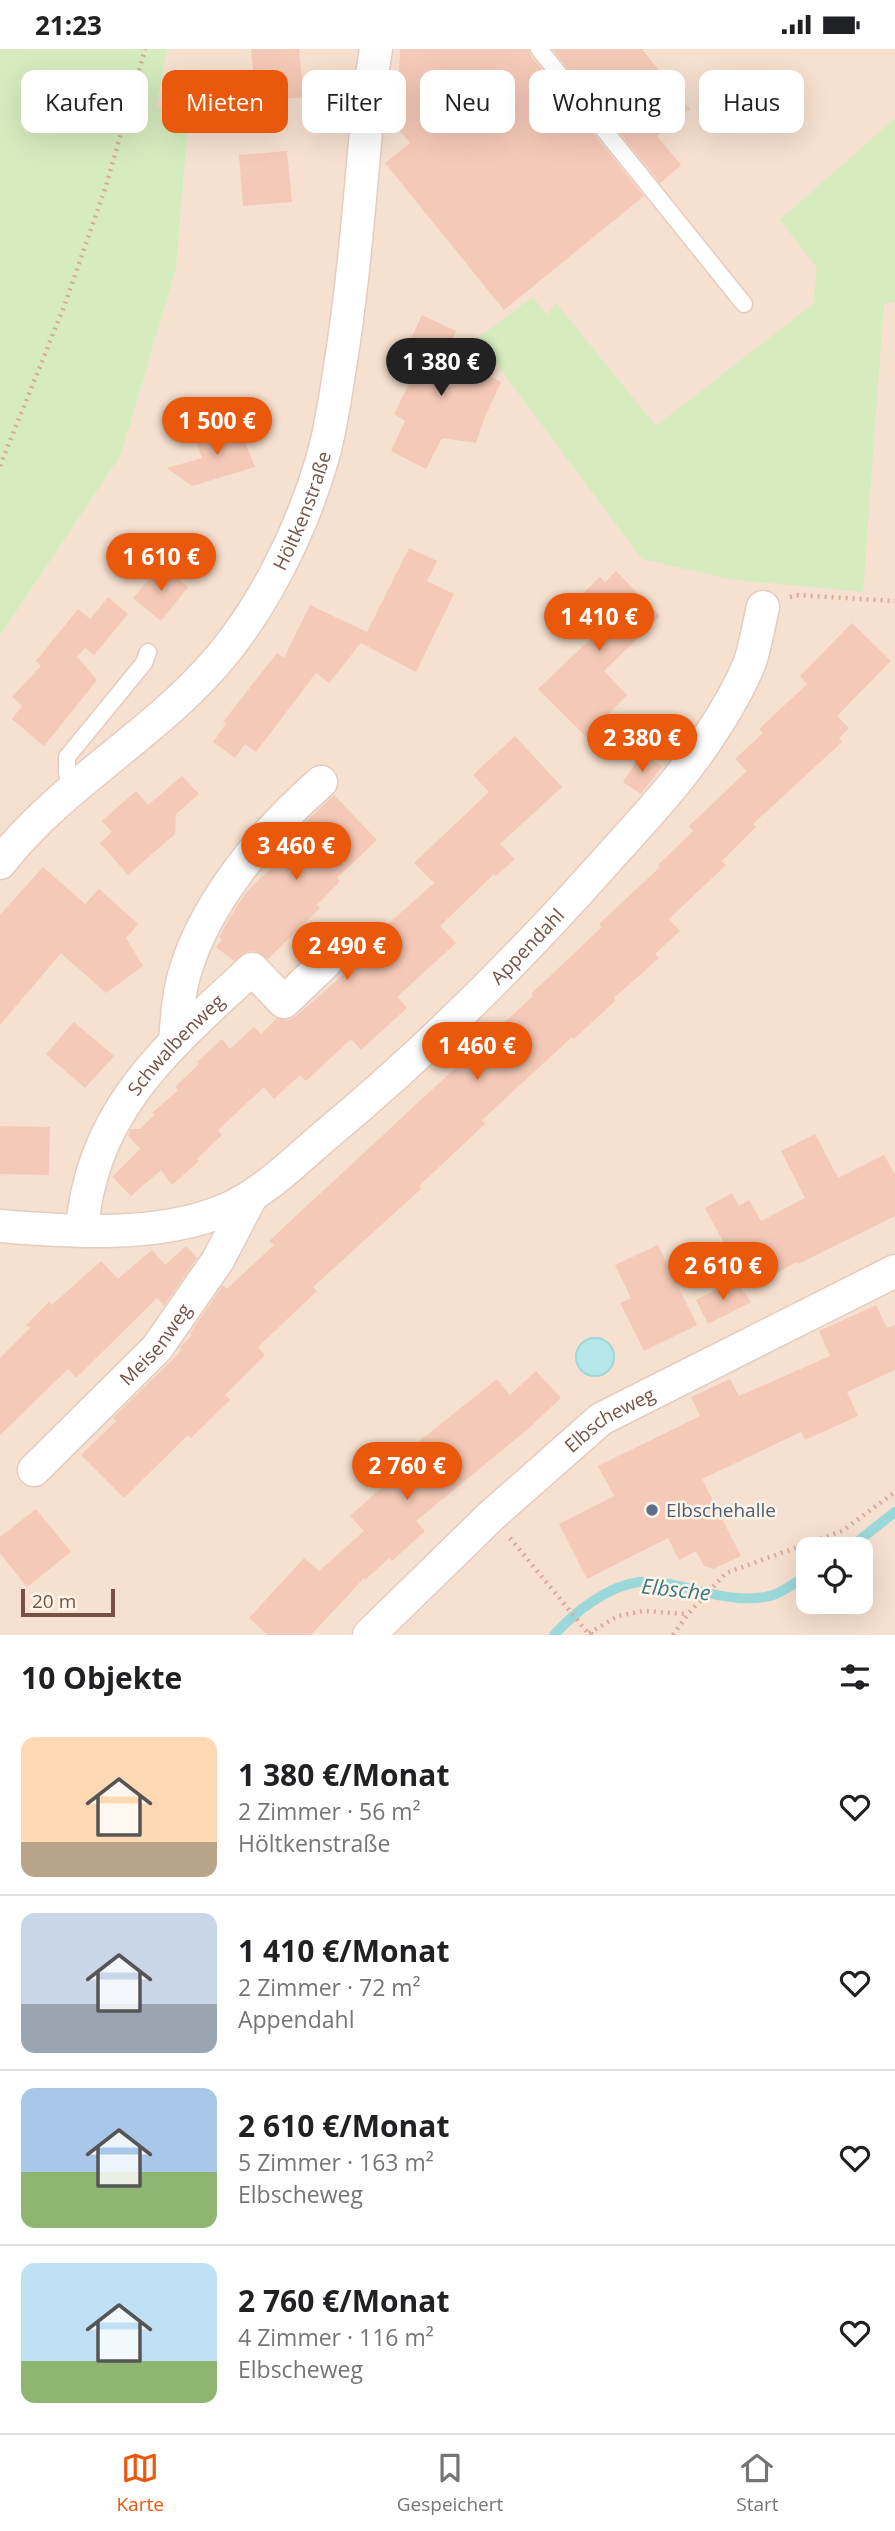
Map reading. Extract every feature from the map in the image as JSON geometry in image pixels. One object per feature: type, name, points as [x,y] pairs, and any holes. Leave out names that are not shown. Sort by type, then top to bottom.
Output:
[{"type":"street","name":"Höltkenstraße","points":[[0,863],[33,825],[171,707],[212,668],[248,620],[297,528],[312,492],[330,428],[345,331],[376,49]]},
{"type":"street","name":"Appendahl","points":[[0,1226],[82,1231],[177,1224],[228,1210],[251,1197],[357,1109],[461,1014],[577,894],[631,833],[685,770],[724,711],[750,659],[763,607]]},
{"type":"street","points":[[175,1041],[181,988],[200,933],[218,902],[262,841],[284,816],[321,782]]},
{"type":"street","name":"Schwalbenweg","points":[[82,1231],[87,1187],[109,1127],[141,1080],[175,1041],[252,968],[284,1002],[326,962]]},
{"type":"street","name":"Meisenweg","points":[[34,1470],[157,1347],[218,1260],[251,1197]]},
{"type":"street","name":"Elbscheweg","points":[[369,1635],[491,1516],[586,1430],[616,1410],[895,1271]]},
{"type":"lane","points":[[539,49],[744,304]]},
{"type":"lane","points":[[73,790],[67,773],[67,757],[144,663],[148,652]]},
{"type":"path","points":[[0,466],[65,304],[106,186],[145,49]]},
{"type":"path","points":[[763,607],[796,595],[895,601]]},
{"type":"path","points":[[673,1635],[688,1614],[726,1573],[842,1531],[895,1492]]},
{"type":"path","points":[[491,1516],[588,1634],[595,1635]]},
{"type":"path","points":[[588,1634],[618,1616],[643,1611],[688,1614]]},
{"type":"shaded area","points":[[167,49],[895,49],[895,1635],[0,1635],[0,636],[121,455],[176,269],[187,133],[288,133],[288,70],[164,70]]},
{"type":"shaded area","points":[[162,79],[162,110],[157,109]]},
{"type":"green space","points":[[0,49],[167,49],[157,108],[162,109],[162,133],[187,133],[176,269],[121,455],[0,636]]},
{"type":"green space","points":[[895,118],[895,303],[884,303],[863,592],[728,579],[642,559],[477,338],[533,297],[547,315],[556,303],[656,426],[813,304],[817,268],[780,220]]},
{"type":"water","points":[[595,1338],[609,1343],[614,1357],[609,1371],[595,1376],[581,1371],[576,1357],[581,1343]]},
{"type":"building","points":[[251,49],[299,49],[302,97],[288,99],[288,70],[253,70]]},
{"type":"building","points":[[400,49],[529,49],[542,70],[529,70],[529,133],[593,133],[644,196],[504,310],[385,163],[410,143],[401,133],[406,133],[406,70],[399,70]]},
{"type":"building","points":[[552,49],[642,49],[659,70],[569,70]]},
{"type":"building","points":[[620,133],[661,133],[657,136],[681,165],[660,183]]},
{"type":"building","points":[[287,151],[292,202],[243,206],[239,155]]},
{"type":"building","points":[[422,315],[456,331],[445,356],[501,382],[476,443],[442,438],[426,469],[391,451],[405,421],[394,414],[427,348],[410,341]]},
{"type":"building","points":[[237,422],[255,467],[192,486],[167,468],[202,458],[195,437]]},
{"type":"building","points":[[409,548],[437,561],[427,581],[454,594],[416,672],[361,643],[329,683],[316,673],[256,752],[245,744],[235,758],[213,742],[226,724],[223,722],[277,653],[284,658],[310,605],[367,632]]},
{"type":"building","points":[[161,565],[188,587],[161,621],[133,598]]},
{"type":"building","points":[[616,571],[660,616],[604,671],[627,695],[586,737],[538,689],[600,630],[573,603],[600,577],[605,582]]},
{"type":"building","points":[[108,597],[128,614],[94,655],[85,648],[77,657],[97,680],[44,746],[12,719],[22,706],[12,697],[41,666],[36,661],[78,609],[90,619]]},
{"type":"building","points":[[852,623],[891,661],[837,716],[849,728],[839,738],[842,742],[753,824],[756,827],[722,861],[726,865],[669,919],[680,931],[655,954],[659,958],[574,1039],[572,1037],[482,1120],[485,1124],[419,1186],[422,1188],[313,1287],[317,1291],[258,1347],[265,1355],[225,1395],[230,1400],[191,1438],[188,1435],[124,1498],[81,1455],[116,1421],[113,1418],[182,1350],[179,1348],[192,1335],[190,1333],[223,1285],[227,1289],[274,1245],[269,1241],[533,996],[531,994],[602,927],[599,924],[660,867],[658,865],[693,831],[689,826],[747,771],[735,759],[763,733],[759,729],[807,684],[800,676]]},
{"type":"building","points":[[515,736],[562,787],[500,844],[515,859],[496,876],[494,874],[440,926],[456,943],[397,997],[407,1008],[361,1050],[351,1039],[306,1081],[300,1075],[274,1099],[264,1087],[218,1130],[222,1135],[197,1159],[199,1161],[172,1185],[161,1170],[131,1196],[112,1177],[140,1149],[128,1135],[131,1129],[140,1129],[154,1115],[152,1113],[178,1090],[175,1087],[199,1064],[197,1062],[222,1039],[230,1049],[254,1027],[261,1034],[277,1018],[288,1020],[296,1016],[384,942],[377,934],[434,883],[414,863],[489,792],[473,775]]},
{"type":"building","points":[[642,753],[662,766],[641,794],[623,782]]},
{"type":"building","points":[[182,776],[199,794],[176,814],[175,834],[128,875],[100,843],[112,832],[102,821],[136,791],[148,805]]},
{"type":"building","points":[[334,795],[377,840],[337,878],[340,881],[317,905],[320,908],[268,959],[251,951],[234,961],[216,947],[222,940],[219,937],[238,904],[251,887],[276,864],[272,859],[297,837],[293,834]]},
{"type":"building","points":[[43,867],[85,904],[99,889],[138,924],[126,938],[143,966],[106,993],[61,953],[0,1025],[0,915]]},
{"type":"building","points":[[74,1022],[114,1056],[85,1088],[46,1054]]},
{"type":"building","points":[[0,1126],[50,1127],[49,1175],[0,1174]]},
{"type":"building","points":[[815,1134],[838,1178],[884,1155],[895,1174],[895,1216],[748,1288],[705,1208],[732,1193],[739,1206],[749,1200],[761,1221],[805,1198],[781,1151]]},
{"type":"building","points":[[658,1245],[697,1325],[644,1351],[620,1303],[631,1298],[615,1265]]},
{"type":"building","points":[[186,1246],[197,1258],[164,1306],[157,1298],[76,1378],[68,1369],[0,1435],[0,1358],[30,1328],[26,1325],[49,1302],[52,1305],[101,1261],[118,1279],[152,1250],[165,1265]]},
{"type":"building","points":[[735,1280],[751,1302],[708,1324],[696,1300]]},
{"type":"building","points":[[876,1305],[887,1328],[895,1325],[895,1370],[847,1392],[858,1416],[805,1440],[801,1432],[702,1479],[741,1556],[713,1569],[704,1566],[696,1551],[679,1560],[668,1538],[587,1579],[559,1524],[614,1496],[598,1466],[700,1416],[691,1397],[730,1379],[739,1396],[830,1356],[819,1331]]},
{"type":"building","points":[[536,1371],[561,1398],[529,1428],[416,1521],[425,1531],[392,1561],[389,1558],[365,1580],[364,1578],[311,1635],[268,1635],[249,1618],[304,1558],[319,1571],[364,1531],[350,1516],[391,1479],[383,1470],[497,1379],[510,1395]]},
{"type":"building","points":[[36,1509],[71,1552],[27,1587],[0,1553],[0,1537]]},
{"type":"waterway","name":"Elbsche","points":[[863,1537],[895,1512]]},
{"type":"waterway","name":"Elbsche","points":[[554,1635],[592,1601],[627,1584],[656,1582],[751,1599],[776,1594],[796,1582]]},
{"type":"place","name":"Elbschehalle","points":[[652,1510]]}]
